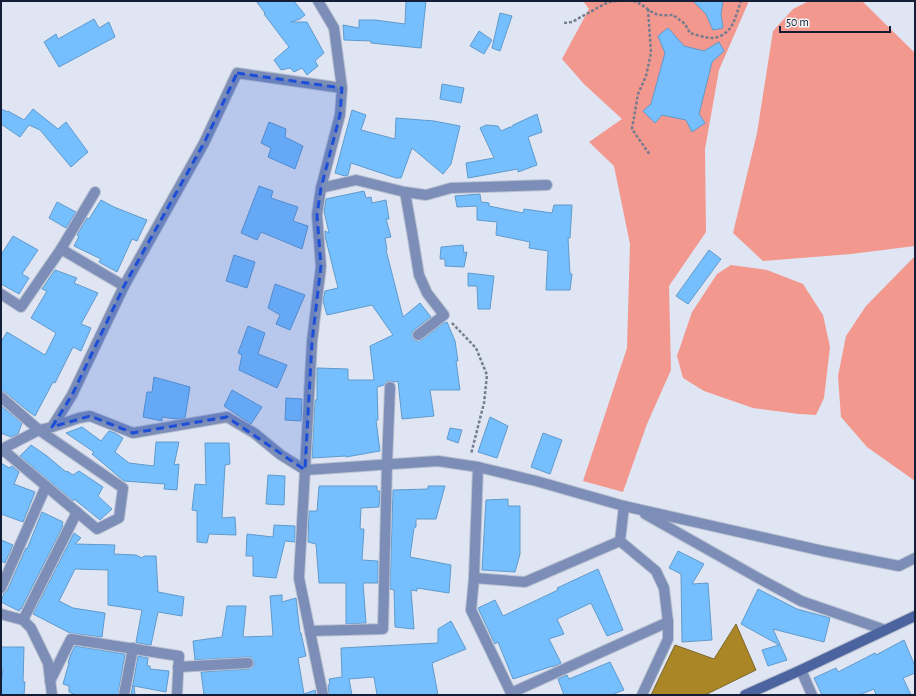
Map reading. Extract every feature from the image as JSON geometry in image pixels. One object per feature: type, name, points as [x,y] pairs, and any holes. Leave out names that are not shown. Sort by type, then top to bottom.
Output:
[{"type":"street","points":[[318,1],[334,28],[342,88],[340,115],[320,188],[317,215],[321,266],[312,342],[299,578],[323,695]]},
{"type":"street","points":[[52,427],[72,395],[124,286],[204,143],[237,73],[342,88]]},
{"type":"street","points":[[320,188],[356,180],[405,192],[426,195],[451,188],[547,185]]},
{"type":"street","points":[[1,294],[21,307],[61,249],[95,192]]},
{"type":"street","points":[[405,192],[419,275],[427,293],[444,316],[418,335]]},
{"type":"street","points":[[61,249],[124,286]]},
{"type":"street","points":[[310,631],[383,629],[390,387]]},
{"type":"street","points":[[1,397],[38,430],[123,488],[119,518],[97,529],[2,451],[38,430],[90,416],[133,432],[227,417],[305,470],[438,460],[473,466],[536,481],[624,506],[823,551],[899,566],[915,558]]},
{"type":"street","points":[[473,466],[474,578],[471,610],[511,694],[668,622]]},
{"type":"street","points":[[1,588],[46,486]]},
{"type":"street","points":[[620,541],[624,506]]},
{"type":"street","points":[[635,508],[801,601],[885,630]]},
{"type":"street","points":[[23,620],[77,512]]},
{"type":"street","points":[[474,578],[525,582],[620,541]]},
{"type":"street","points":[[620,541],[656,571],[664,588],[668,622],[668,639],[642,695]]},
{"type":"street","points":[[1,614],[23,620],[31,628],[48,663],[52,695]]},
{"type":"street","points":[[745,695],[915,616]]},
{"type":"street","points":[[50,681],[71,639],[179,656],[177,695]]},
{"type":"street","points":[[124,695],[133,648]]},
{"type":"street","points":[[178,667],[248,663]]},
{"type":"street","points":[[801,670],[812,695]]},
{"type":"path","points":[[564,23],[572,22],[608,2],[618,1]]},
{"type":"path","points":[[633,1],[638,2],[656,14],[673,14],[685,24],[690,33],[712,38],[726,34],[733,24],[741,1]]},
{"type":"path","points":[[648,9],[651,53],[646,76],[638,94],[632,129],[650,155]]},
{"type":"path","points":[[444,316],[476,348],[487,375],[484,403],[473,466]]},
{"type":"highlighted area","points":[[237,73],[342,88],[340,115],[321,188],[317,215],[321,266],[312,342],[305,470],[227,417],[133,433],[90,416],[52,427],[72,395],[124,286],[204,143]]},
{"type":"shaded area","points":[[583,1],[749,1],[719,70],[705,149],[706,232],[669,286],[671,370],[647,424],[623,492],[583,481],[627,348],[630,244],[614,166],[589,142],[622,119],[584,84],[562,59],[589,9]]},
{"type":"shaded area","points":[[809,1],[862,1],[915,53],[915,246],[851,254],[763,261],[733,233],[757,133],[773,31],[793,9]]},
{"type":"shaded area","points":[[915,256],[915,481],[867,447],[841,417],[838,376],[846,336],[866,306]]},
{"type":"shaded area","points":[[731,265],[767,270],[803,284],[823,315],[830,347],[824,398],[816,415],[753,408],[704,391],[683,378],[677,356],[692,312],[717,274]]},
{"type":"shaded area","points":[[736,624],[756,670],[705,695],[651,695],[675,645],[714,659]]},
{"type":"building","points":[[256,1],[294,1],[305,15],[300,19],[291,22],[307,22],[324,53],[315,61],[318,66],[307,75],[302,68],[294,72],[290,68],[281,70],[274,60],[289,47]]},
{"type":"building","points":[[406,1],[426,1],[421,48],[371,43],[371,41],[344,40],[343,25],[359,28],[359,20],[375,20],[405,24]]},
{"type":"building","points":[[693,1],[723,1],[721,14],[723,28],[713,30],[706,14]]},
{"type":"building","points":[[500,13],[512,16],[500,51],[492,48]]},
{"type":"building","points":[[94,19],[99,28],[109,22],[115,37],[59,67],[44,42],[56,34],[58,39]]},
{"type":"building","points":[[668,28],[684,46],[704,51],[719,42],[724,51],[712,62],[699,114],[705,123],[692,132],[686,120],[662,115],[655,123],[643,111],[651,104],[665,53],[658,36]]},
{"type":"building","points":[[479,31],[492,40],[484,54],[470,46]]},
{"type":"building","points":[[442,84],[464,88],[461,103],[440,99]]},
{"type":"building","points":[[1,109],[8,111],[24,120],[33,109],[58,129],[66,122],[88,152],[71,167],[40,130],[29,125],[20,137],[1,124]]},
{"type":"building","points":[[352,110],[366,115],[361,130],[395,139],[396,118],[434,121],[460,126],[451,164],[443,174],[412,148],[401,178],[396,178],[351,163],[348,175],[345,176],[335,173]]},
{"type":"building","points":[[537,114],[542,132],[528,137],[537,165],[518,172],[518,169],[468,178],[466,163],[494,158],[480,128],[486,125],[498,126],[501,131]]},
{"type":"building","points":[[269,122],[286,129],[285,137],[303,146],[295,169],[268,157],[271,148],[261,143]]},
{"type":"building","points":[[259,186],[273,191],[271,198],[298,207],[293,221],[308,226],[302,249],[261,232],[257,240],[241,233]]},
{"type":"building","points":[[364,191],[366,198],[371,197],[372,203],[386,200],[389,219],[386,219],[391,237],[385,238],[386,250],[403,317],[420,303],[431,317],[414,330],[412,333],[413,339],[416,341],[422,340],[442,324],[447,322],[455,341],[460,390],[430,390],[434,416],[402,419],[398,381],[387,381],[384,385],[377,387],[378,420],[376,420],[380,451],[346,457],[312,458],[315,400],[317,400],[317,368],[348,369],[348,380],[374,380],[370,346],[393,335],[372,305],[327,315],[323,301],[325,291],[338,288],[325,236],[325,231],[329,233],[324,211],[326,199]]},
{"type":"building","points":[[480,194],[481,202],[489,203],[489,206],[523,213],[524,209],[552,213],[554,205],[572,205],[570,238],[568,238],[570,274],[572,274],[570,290],[546,290],[548,251],[529,248],[530,242],[496,235],[497,222],[477,220],[477,206],[457,207],[455,196]]},
{"type":"building","points":[[101,200],[114,207],[147,220],[137,241],[132,239],[117,272],[99,262],[101,259],[74,246],[79,236],[77,235],[87,218],[89,219]]},
{"type":"building","points":[[57,202],[76,212],[66,228],[49,218]]},
{"type":"building","points":[[13,236],[38,250],[22,274],[29,278],[19,294],[1,284],[1,255]]},
{"type":"building","points":[[463,245],[464,253],[467,252],[464,267],[445,266],[445,259],[440,259],[441,247]]},
{"type":"building","points":[[709,250],[721,259],[688,304],[676,296]]},
{"type":"building","points":[[234,255],[255,262],[247,288],[226,281]]},
{"type":"building","points":[[55,270],[77,278],[74,283],[98,293],[81,324],[91,328],[81,351],[73,347],[55,383],[53,382],[35,416],[5,392],[1,391],[1,342],[7,332],[45,355],[56,333],[31,318],[47,291],[42,289]]},
{"type":"building","points":[[468,273],[494,276],[490,309],[478,309],[477,286],[468,286]]},
{"type":"building","points":[[275,284],[305,295],[290,330],[276,324],[280,315],[268,308]]},
{"type":"building","points":[[248,326],[265,333],[258,354],[287,365],[277,388],[239,370],[242,355],[238,353]]},
{"type":"building","points":[[154,377],[190,387],[185,418],[176,419],[162,417],[162,421],[143,417],[147,392],[152,392]]},
{"type":"building","points":[[232,390],[262,407],[251,424],[224,406]]},
{"type":"building","points":[[286,398],[302,399],[301,421],[285,420]]},
{"type":"building","points":[[1,406],[22,423],[18,434],[11,437],[1,433]]},
{"type":"building","points":[[490,417],[508,426],[497,458],[478,452]]},
{"type":"building","points":[[82,427],[101,441],[109,431],[123,438],[115,452],[129,463],[154,466],[156,442],[179,442],[174,465],[179,464],[177,490],[164,489],[165,484],[124,481],[92,454],[94,452],[66,433]]},
{"type":"building","points":[[450,428],[462,430],[458,443],[447,439]]},
{"type":"building","points":[[543,433],[562,440],[550,474],[531,467]]},
{"type":"building","points":[[205,443],[229,443],[230,464],[225,465],[222,518],[235,517],[236,535],[209,534],[207,543],[197,542],[197,511],[192,510],[195,484],[206,485]]},
{"type":"building","points":[[31,445],[66,472],[67,471],[73,475],[79,471],[103,487],[98,496],[112,509],[100,520],[74,499],[73,501],[20,456]]},
{"type":"building","points":[[1,463],[9,468],[12,466],[19,472],[14,484],[35,492],[23,522],[1,514]]},
{"type":"building","points":[[268,475],[285,476],[284,505],[266,504]]},
{"type":"building","points":[[319,486],[377,486],[377,491],[380,491],[379,507],[361,508],[360,529],[364,529],[362,560],[378,561],[378,583],[363,583],[366,623],[346,624],[346,583],[319,583],[316,544],[308,542],[309,511],[317,511]]},
{"type":"building","points":[[428,486],[445,486],[436,519],[416,519],[416,527],[414,528],[410,557],[451,565],[449,593],[417,588],[417,591],[411,590],[414,629],[395,627],[394,590],[390,589],[393,490],[428,489]]},
{"type":"building","points":[[508,499],[508,506],[520,506],[520,554],[515,572],[482,570],[486,500]]},
{"type":"building","points":[[42,512],[63,522],[63,526],[19,611],[1,602],[26,548],[27,549]]},
{"type":"building","points":[[274,525],[295,526],[295,542],[285,541],[276,578],[253,576],[253,556],[246,556],[247,534],[273,537]]},
{"type":"building","points":[[74,533],[81,538],[75,544],[115,545],[114,554],[136,555],[142,558],[144,556],[156,556],[158,592],[184,597],[182,616],[158,612],[151,645],[137,643],[142,610],[108,605],[108,570],[75,569],[59,601],[73,608],[105,613],[102,637],[70,633],[33,614]]},
{"type":"building","points":[[1,540],[13,545],[5,563],[1,561]]},
{"type":"building","points":[[678,551],[704,564],[692,584],[708,583],[712,640],[682,642],[681,574],[669,568]]},
{"type":"building","points":[[598,569],[623,630],[607,636],[591,603],[557,619],[564,634],[549,639],[561,663],[553,667],[513,679],[498,642],[495,644],[478,608],[495,600],[503,616]]},
{"type":"building","points":[[758,589],[797,609],[830,618],[824,642],[773,629],[787,660],[768,666],[762,650],[779,645],[741,624]]},
{"type":"building","points":[[282,595],[282,602],[296,598],[300,633],[306,656],[298,658],[304,694],[315,690],[316,695],[204,695],[201,672],[249,669],[254,666],[254,662],[251,657],[195,660],[193,641],[222,637],[227,606],[246,606],[243,637],[273,636],[270,596]]},
{"type":"building","points":[[451,621],[466,649],[432,663],[438,695],[377,695],[374,677],[349,679],[352,695],[329,695],[329,679],[342,677],[341,648],[438,643],[438,629]]},
{"type":"building","points":[[904,640],[915,666],[915,673],[903,678],[911,695],[876,695],[874,689],[859,695],[822,695],[814,678],[836,668],[838,672],[875,653],[876,655]]},
{"type":"building","points":[[75,646],[125,654],[118,695],[76,695],[69,692],[69,686],[63,684],[68,663]]},
{"type":"building","points":[[1,647],[24,647],[24,695],[1,695],[3,669],[1,668]]},
{"type":"building","points":[[138,656],[148,658],[147,666],[150,666],[150,669],[169,671],[166,692],[134,686],[135,695],[131,695]]},
{"type":"building","points":[[610,662],[624,690],[611,695],[564,695],[558,679],[567,675],[569,679]]}]
